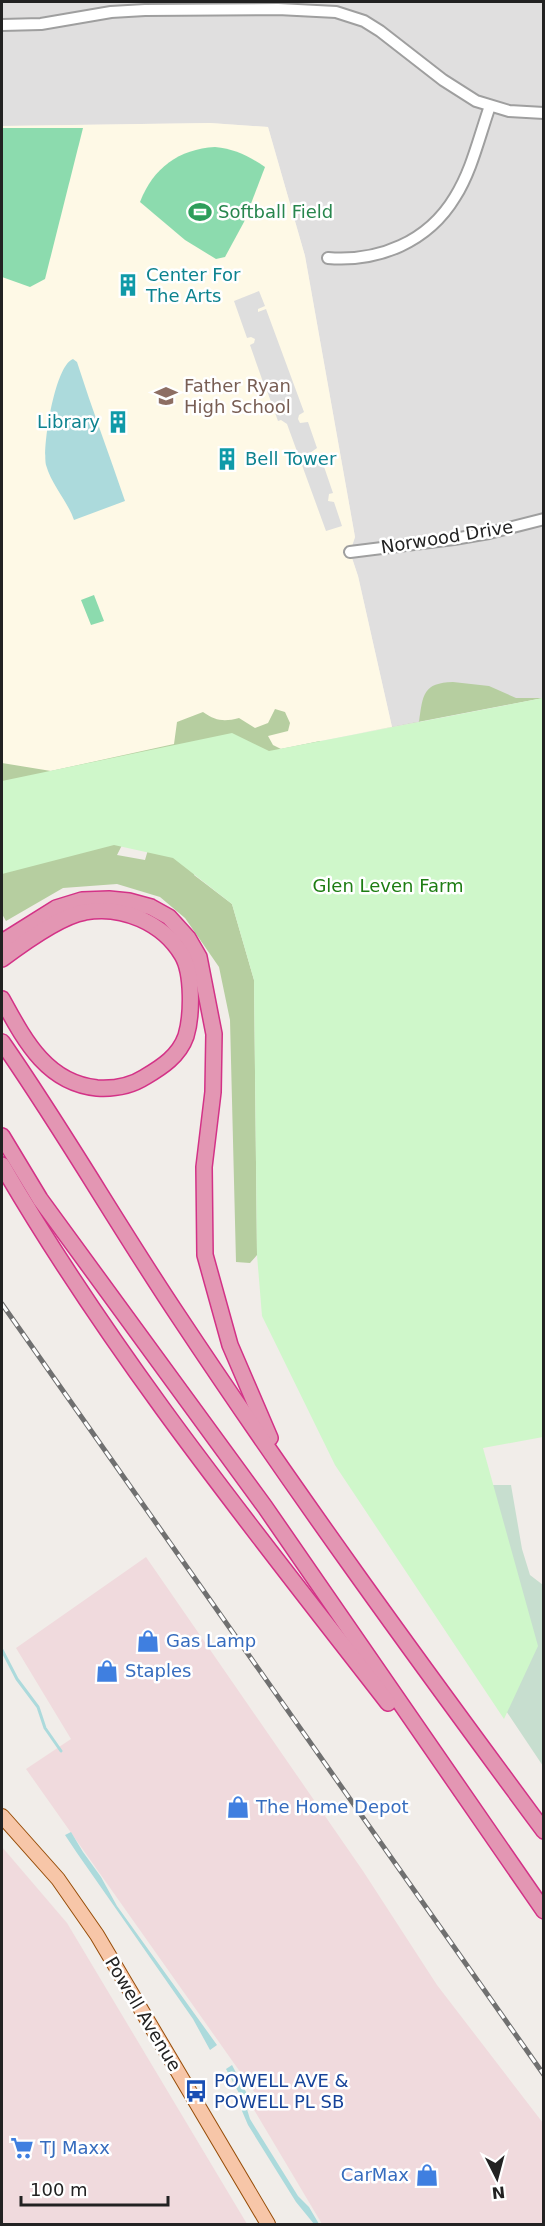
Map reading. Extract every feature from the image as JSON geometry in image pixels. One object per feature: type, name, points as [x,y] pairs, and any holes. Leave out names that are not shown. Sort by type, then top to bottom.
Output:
[{"type":"highway","points":[[2,958],[56,908],[82,900],[110,899],[151,907],[169,917],[188,938],[199,957],[214,1034],[213,1092],[204,1167],[205,1256],[230,1345],[286,1474]]},
{"type":"highway","points":[[2,942],[83,912],[108,910],[145,919],[171,940],[184,957],[190,998],[190,1017],[185,1037],[176,1054],[163,1066],[136,1082],[112,1088],[85,1086],[54,1072],[47,1065],[26,1041],[2,999]]},
{"type":"highway","points":[[2,1042],[47,1106],[178,1316],[286,1474],[417,1660],[543,1831]]},
{"type":"highway","points":[[2,1136],[39,1199],[265,1507],[543,1911]]},
{"type":"highway","points":[[2,1165],[45,1239],[200,1458],[274,1557],[484,1825]]},
{"type":"main road","name":"Powell Avenue","points":[[2,1816],[58,1879],[96,1935],[268,2224]]},
{"type":"street","points":[[2,25],[41,24],[135,10],[278,5],[345,14],[382,32],[458,90],[490,106],[515,112],[543,113]]},
{"type":"street","points":[[328,258],[364,257],[387,252],[406,244],[430,227],[447,209],[460,189],[490,106]]},
{"type":"street","name":"Norwood Drive","points":[[350,552],[468,537],[543,519]]},
{"type":"shaded area","points":[[2,2],[543,2],[543,698],[392,727],[358,576],[350,552],[355,537],[305,256],[268,127],[210,123],[2,126]]},
{"type":"shaded area","name":"Father Ryan High School","points":[[210,123],[268,127],[305,256],[355,537],[350,552],[358,576],[392,727],[269,751],[232,733],[2,781],[2,126]]},
{"type":"shaded area","points":[[259,291],[265,306],[258,309],[258,312],[266,309],[304,412],[299,415],[298,419],[300,423],[308,422],[317,448],[310,453],[315,456],[320,455],[333,493],[329,494],[328,501],[334,502],[342,526],[326,531],[287,424],[281,420],[278,421],[266,388],[271,382],[263,382],[250,345],[255,339],[247,338],[234,301]]},
{"type":"shaded area","points":[[146,1557],[363,1871],[437,1985],[543,2123],[543,2224],[322,2224],[253,2108],[255,2093],[26,1769],[71,1739],[16,1648]]},
{"type":"shaded area","points":[[2,1847],[67,1923],[247,2224],[2,2224]]},
{"type":"green space","points":[[2,128],[83,128],[45,279],[30,287],[2,277]]},
{"type":"green space","name":"Softball Field","points":[[215,147],[242,154],[265,167],[244,222],[225,257],[216,259],[185,240],[140,202],[152,179],[169,162],[190,152]]},
{"type":"green space","points":[[94,595],[104,621],[91,625],[81,600]]},
{"type":"green space","points":[[443,683],[489,686],[516,698],[543,698],[419,722],[426,692]]},
{"type":"green space","name":"Glen Leven Farm","points":[[543,698],[543,1437],[483,1448],[538,1646],[504,1719],[335,1465],[262,1316],[257,1255],[254,980],[232,904],[173,858],[114,845],[2,874],[2,781],[232,733],[269,751]]},
{"type":"green space","points":[[275,709],[285,712],[290,723],[288,731],[268,736],[273,745],[281,749],[320,741],[332,776],[322,794],[316,816],[328,841],[323,854],[340,893],[335,902],[362,923],[360,932],[344,935],[333,926],[321,908],[316,913],[306,914],[289,900],[282,887],[295,872],[286,865],[274,848],[271,836],[278,823],[261,836],[248,813],[261,803],[267,794],[247,771],[228,758],[218,756],[207,758],[179,773],[178,762],[168,763],[162,777],[129,765],[87,788],[123,843],[117,855],[145,860],[152,836],[170,832],[187,843],[198,862],[194,875],[232,904],[254,980],[257,1255],[250,1263],[236,1262],[230,1020],[219,967],[185,918],[160,897],[117,884],[63,888],[6,921],[2,914],[2,763],[51,771],[174,744],[177,722],[203,712],[220,720],[239,718],[255,728],[268,723]]},
{"type":"green space","points":[[483,1485],[511,1485],[522,1549],[530,1575],[543,1585],[543,1766],[486,1681]]},
{"type":"water","points":[[73,359],[77,362],[125,501],[74,520],[49,473],[45,456],[55,390],[67,365]]},
{"type":"water","points":[[71,1832],[117,1906],[217,2045],[210,2050],[193,2019],[65,1835]]},
{"type":"water","points":[[232,2065],[246,2092],[246,2106],[250,2119],[298,2196],[309,2207],[319,2224],[314,2224],[296,2202],[248,2125],[242,2111],[241,2097],[226,2069]]},
{"type":"waterway","points":[[2,1650],[17,1679],[38,1707],[45,1728],[61,1751]]},
{"type":"railway","points":[[2,1304],[544,2075]]},
{"type":"place","name":"Softball Field","points":[[200,212]]},
{"type":"place","name":"Center For The Arts","points":[[128,285]]},
{"type":"place","name":"Father Ryan High School","points":[[166,396]]},
{"type":"place","name":"Library","points":[[118,422]]},
{"type":"place","name":"Bell Tower","points":[[227,459]]},
{"type":"place","name":"Gas Lamp","points":[[148,1641]]},
{"type":"place","name":"Staples","points":[[107,1671]]},
{"type":"place","name":"The Home Depot","points":[[238,1807]]},
{"type":"place","name":"POWELL AVE & POWELL PL SB","points":[[196,2091]]},
{"type":"place","name":"TJ Maxx","points":[[22,2148]]},
{"type":"place","name":"CarMax","points":[[427,2175]]}]
